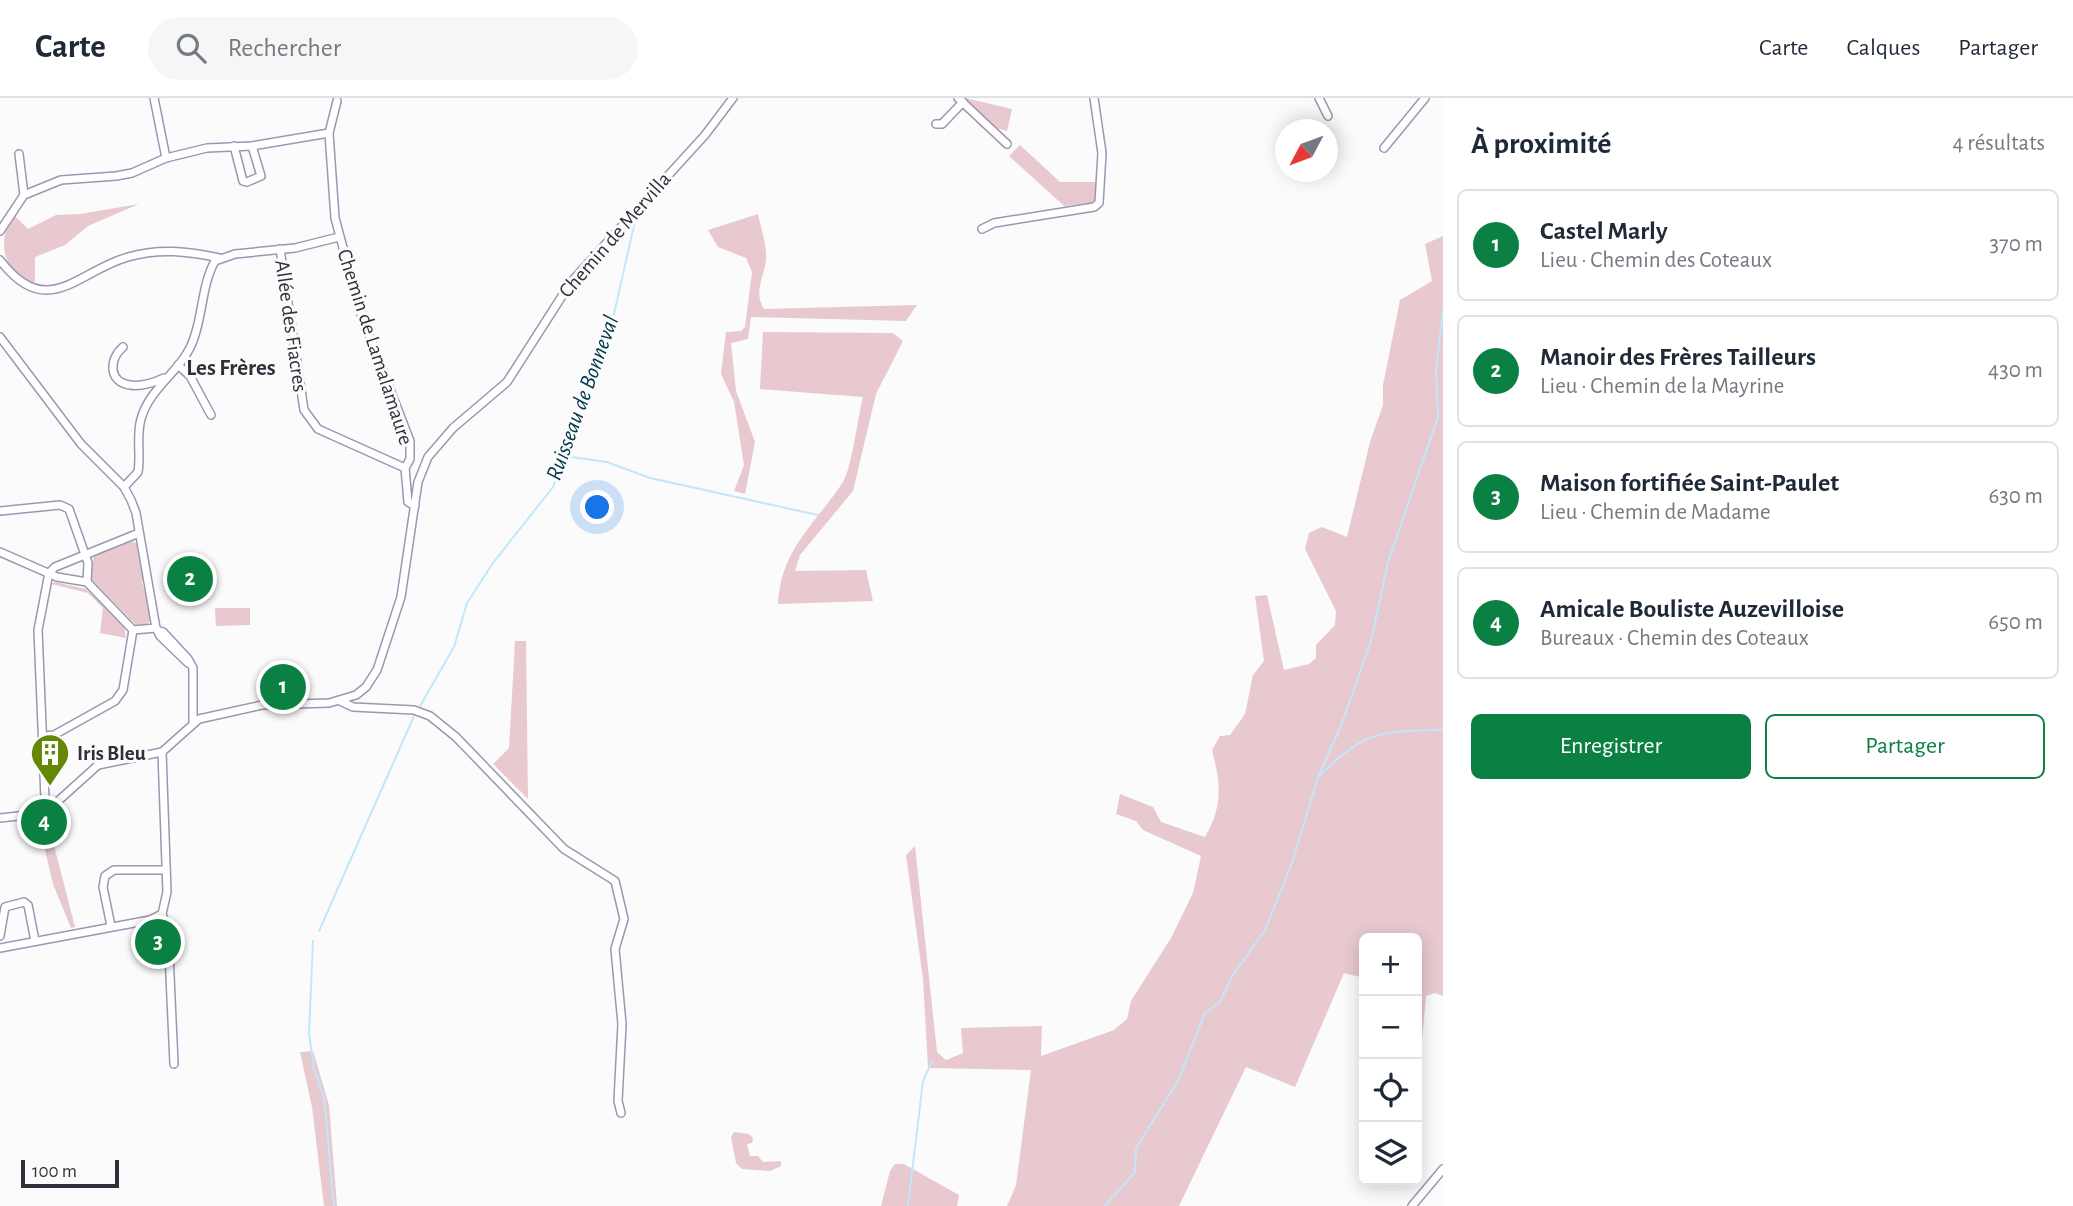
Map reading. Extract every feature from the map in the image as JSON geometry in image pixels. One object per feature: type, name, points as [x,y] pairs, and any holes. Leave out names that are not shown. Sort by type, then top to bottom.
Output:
[{"type":"street","points":[[154,98],[166,158]]},
{"type":"street","name":"Chemin de Mervilla","points":[[415,506],[422,470],[444,437],[507,382],[571,282],[705,135],[733,98]]},
{"type":"street","points":[[982,229],[994,223],[1094,207],[1098,203],[1102,153],[1094,98]]},
{"type":"street","points":[[1319,98],[1328,116]]},
{"type":"street","points":[[1384,148],[1425,98]]},
{"type":"street","points":[[936,124],[942,124],[960,100],[1007,144]]},
{"type":"street","name":"Chemin de Lamalamaure","points":[[337,101],[329,132],[332,187],[339,237],[373,349],[401,411],[411,441],[410,459],[405,468],[408,502],[415,506]]},
{"type":"street","points":[[0,231],[24,195],[66,178],[132,173],[166,158],[207,148],[252,146],[329,132]]},
{"type":"street","points":[[234,146],[243,181],[247,182],[261,176],[252,146]]},
{"type":"street","points":[[19,154],[24,195]]},
{"type":"street","points":[[0,260],[20,280],[48,289],[70,287],[129,256],[180,250],[219,258],[339,237]]},
{"type":"street","name":"Allée des Fiacres","points":[[280,249],[304,410],[318,429],[405,468]]},
{"type":"street","points":[[124,486],[138,472],[141,417],[155,390],[178,365],[194,340],[209,271],[219,258]]},
{"type":"street","points":[[0,337],[81,444],[124,486],[136,513],[158,630],[192,668],[193,723]]},
{"type":"street","points":[[123,347],[112,361],[112,370],[118,380],[130,385],[147,385],[167,377]]},
{"type":"street","points":[[178,365],[196,385],[211,415]]},
{"type":"street","points":[[0,511],[65,506],[72,516],[88,563],[87,582]]},
{"type":"street","points":[[0,818],[29,817],[49,807],[98,765],[162,752],[193,723],[240,708],[340,701],[361,691],[377,670],[401,597],[415,506]]},
{"type":"street","points":[[49,573],[84,554],[139,533]]},
{"type":"street","points":[[0,552],[49,573],[87,582],[133,630],[158,630]]},
{"type":"street","points":[[49,573],[38,630],[45,798],[49,807]]},
{"type":"street","points":[[44,736],[54,735],[115,701],[123,690],[133,630]]},
{"type":"street","points":[[340,701],[353,707],[414,710],[430,716],[456,737],[564,849],[614,881],[624,919],[615,949],[622,1024],[618,1101],[621,1113]]},
{"type":"street","points":[[0,948],[150,920],[162,914],[166,905],[166,870],[162,752]]},
{"type":"street","points":[[111,926],[103,887],[105,876],[114,870],[166,870]]},
{"type":"street","points":[[0,936],[5,907],[24,902],[28,905],[34,941]]},
{"type":"street","points":[[162,914],[168,931],[174,1063]]},
{"type":"street","points":[[1412,1206],[1443,1169]]},
{"type":"shaded area","points":[[965,98],[1012,109],[1007,131],[993,127]]},
{"type":"shaded area","points":[[1020,145],[1060,182],[1100,182],[1097,202],[1092,206],[1091,203],[1064,206],[1009,156]]},
{"type":"shaded area","points":[[139,204],[88,226],[65,245],[35,257],[35,282],[27,281],[10,266],[4,244],[12,213],[28,229],[56,215],[80,214]]},
{"type":"shaded area","points":[[758,214],[766,255],[759,290],[764,309],[917,305],[906,321],[751,317],[748,339],[731,343],[736,391],[755,442],[745,494],[734,491],[744,465],[734,402],[721,374],[726,332],[741,331],[745,327],[752,272],[746,258],[718,247],[708,230]]},
{"type":"shaded area","points":[[1443,236],[1443,996],[1435,993],[1426,996],[1422,1041],[1422,933],[1359,933],[1359,977],[1344,973],[1295,1087],[1246,1067],[1179,1206],[1007,1206],[1016,1185],[1031,1070],[928,1068],[923,979],[906,855],[915,846],[937,1052],[946,1060],[963,1053],[961,1028],[1042,1026],[1041,1056],[1114,1030],[1127,1019],[1131,1001],[1171,938],[1193,893],[1201,856],[1143,830],[1136,821],[1116,814],[1120,794],[1153,807],[1161,822],[1205,837],[1215,815],[1219,795],[1212,750],[1220,736],[1230,735],[1245,714],[1253,675],[1264,661],[1255,596],[1267,595],[1284,670],[1309,664],[1316,658],[1316,645],[1335,625],[1336,611],[1305,549],[1309,533],[1322,527],[1347,537],[1370,442],[1383,405],[1383,385],[1400,300],[1432,281],[1425,244]]},
{"type":"shaded area","points":[[763,332],[893,333],[903,341],[876,394],[853,491],[800,555],[795,571],[866,570],[873,601],[778,604],[785,567],[801,538],[846,475],[863,397],[760,389]]},
{"type":"shaded area","points":[[129,540],[138,544],[145,578],[142,582],[152,618],[146,626],[136,625],[90,578],[94,554]]},
{"type":"shaded area","points":[[55,582],[86,589],[124,625],[126,638],[100,633],[103,608],[88,593],[51,584]]},
{"type":"shaded area","points":[[215,608],[250,608],[250,625],[216,626]]},
{"type":"shaded area","points":[[515,641],[526,641],[528,799],[493,764],[509,748]]},
{"type":"shaded area","points":[[50,830],[75,927],[71,928],[53,884],[41,833]]},
{"type":"shaded area","points":[[313,1051],[329,1105],[337,1206],[324,1206],[312,1107],[300,1052]]},
{"type":"shaded area","points":[[734,1132],[749,1134],[753,1138],[752,1143],[747,1144],[750,1156],[758,1156],[763,1162],[781,1161],[781,1166],[770,1171],[742,1169],[736,1163],[731,1137]]},
{"type":"shaded area","points":[[895,1164],[904,1164],[959,1195],[957,1206],[881,1206],[890,1171]]},
{"type":"waterway","name":"Ruisseau de Bonneval","points":[[420,706],[454,647],[467,603],[493,563],[553,487],[607,345],[635,221]]},
{"type":"waterway","points":[[1105,1206],[1135,1172],[1136,1148],[1178,1081],[1205,1013],[1220,1002],[1233,975],[1265,930],[1292,863],[1318,777],[1341,726],[1371,641],[1388,562],[1438,417],[1436,370],[1443,309]]},
{"type":"waterway","points":[[564,456],[607,462],[650,478],[818,515]]},
{"type":"waterway","name":"Ruisseau de Bonneval","points":[[319,931],[414,716]]},
{"type":"waterway","points":[[1319,776],[1350,749],[1375,736],[1403,731],[1443,730]]},
{"type":"waterway","name":"Ruisseau de Bonneval","points":[[313,941],[309,1034],[314,1069],[324,1097],[334,1206]]},
{"type":"waterway","points":[[908,1206],[923,1081],[932,1061]]},
{"type":"place","name":"Manoir des Frères Tailleurs","points":[[190,579]]},
{"type":"place","name":"Castel Marly","points":[[283,687]]},
{"type":"place","name":"Iris Bleu","points":[[50,787]]},
{"type":"place","name":"Amicale Bouliste Auzevilloise","points":[[44,822]]},
{"type":"place","name":"Maison fortifiée Saint-Paulet","points":[[158,942]]},
{"type":"district","name":"Les Frères","points":[[231,368]]}]
